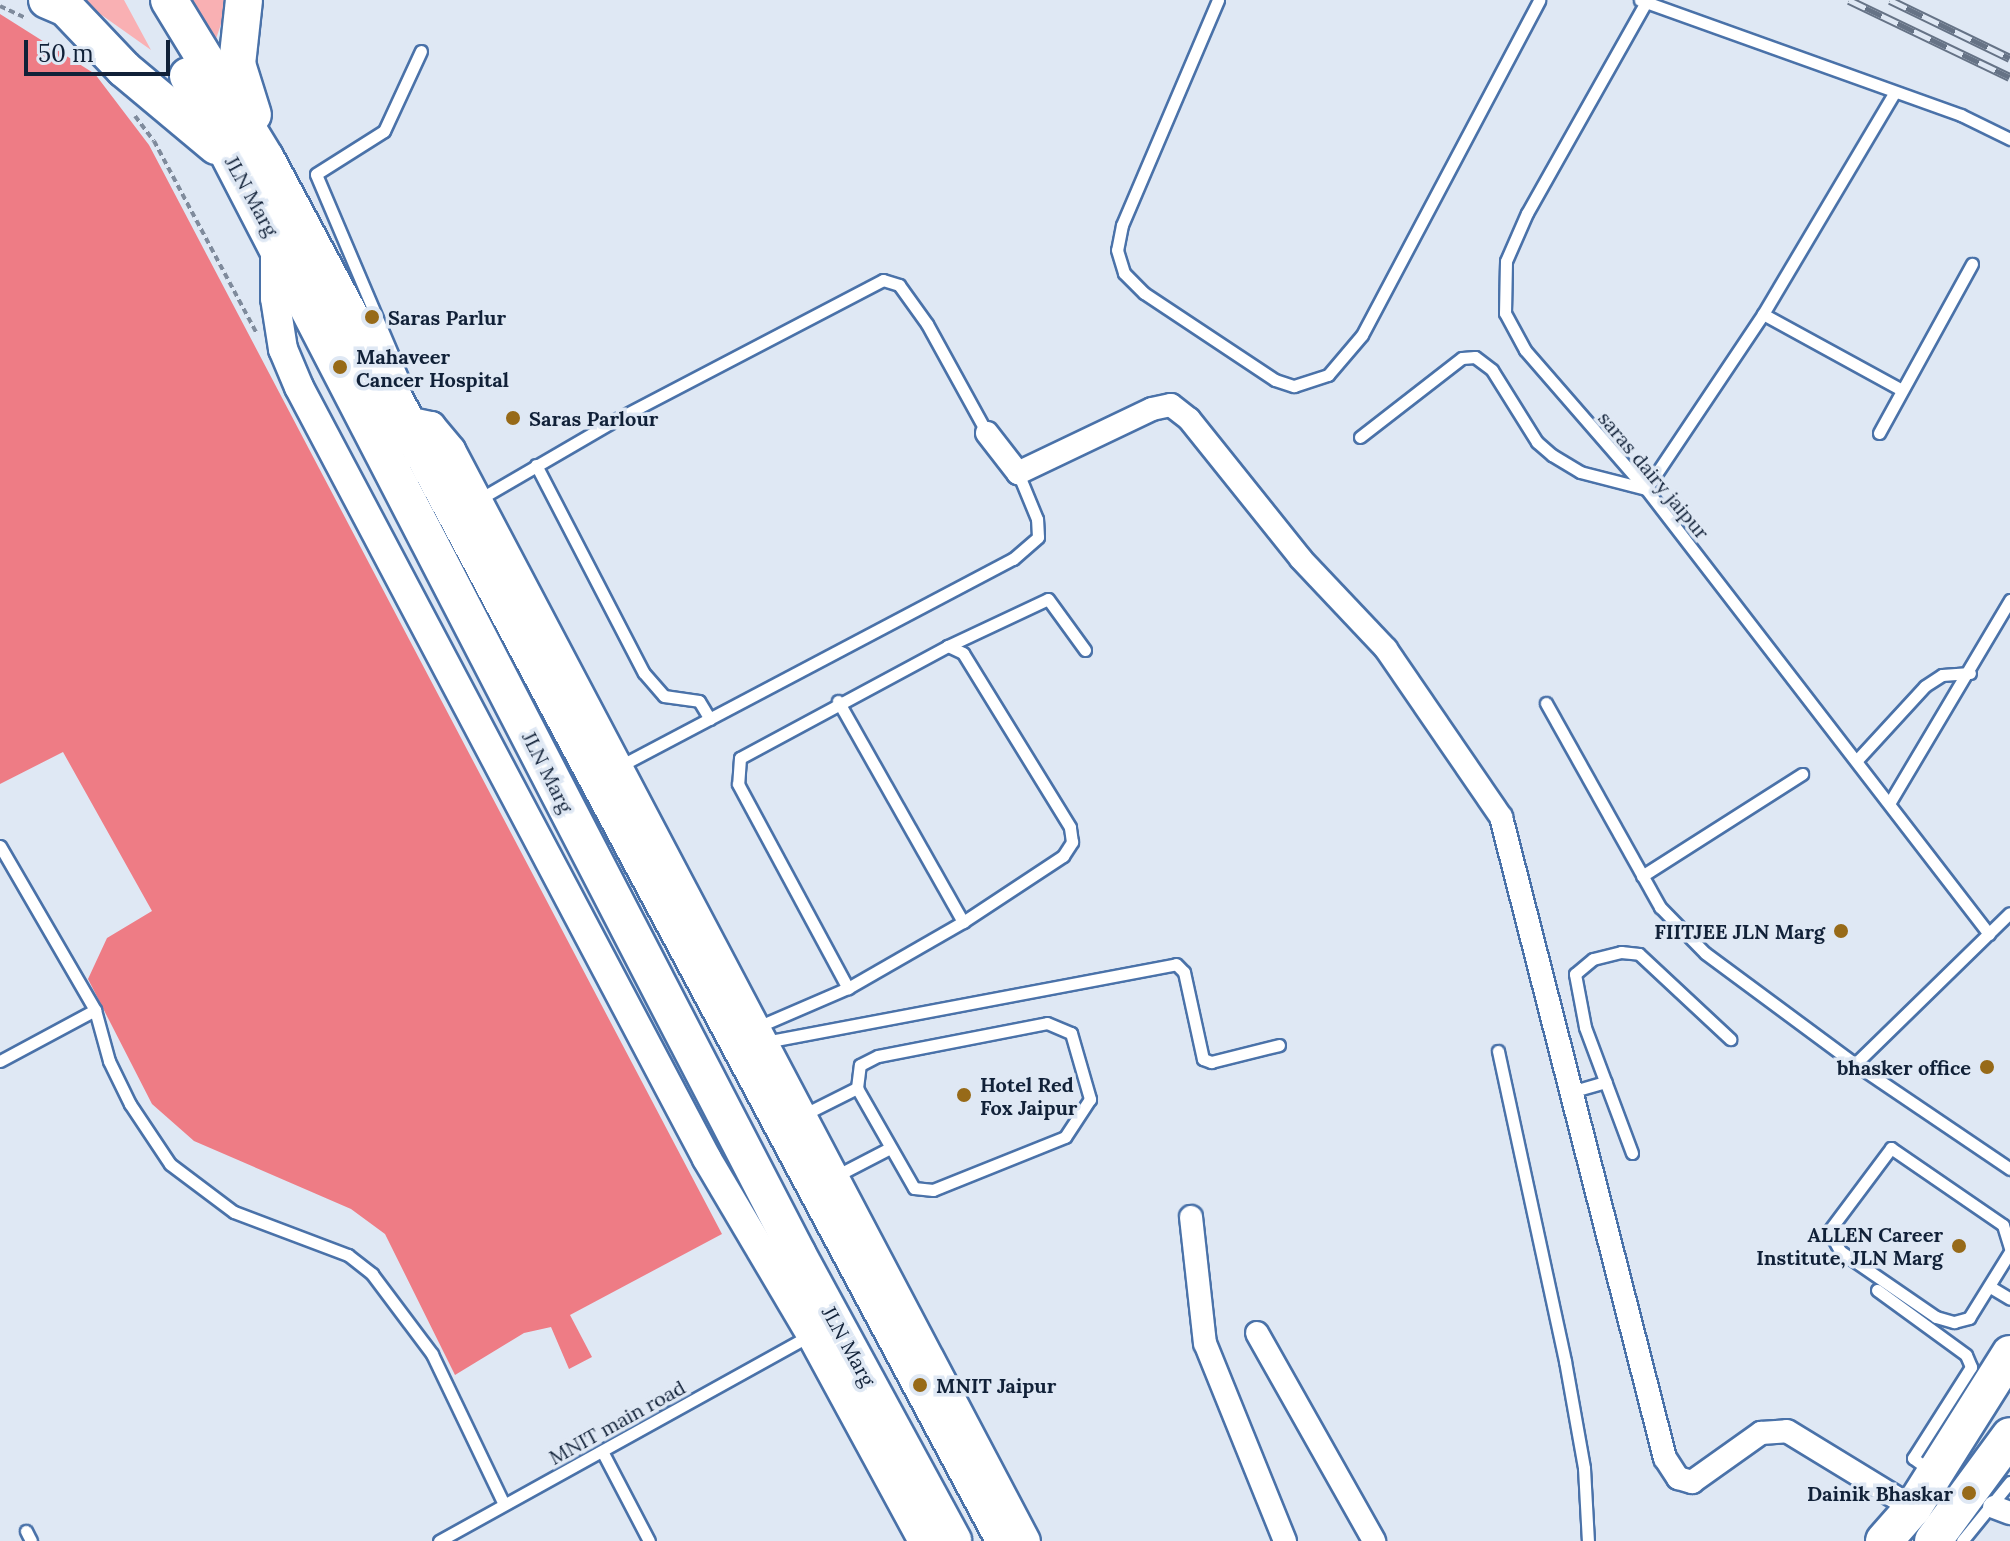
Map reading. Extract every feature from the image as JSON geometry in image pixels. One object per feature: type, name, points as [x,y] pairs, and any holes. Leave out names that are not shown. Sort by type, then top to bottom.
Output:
[{"type":"main road","points":[[47,0],[66,8],[124,69],[249,160]]},
{"type":"main road","name":"JLN Marg","points":[[149,0],[413,412],[884,1297],[1005,1541]]},
{"type":"main road","points":[[171,0],[249,160]]},
{"type":"main road","points":[[244,0],[237,64],[249,160]]},
{"type":"main road","name":"JLN Marg","points":[[249,160],[275,235],[392,473],[824,1328],[953,1541]]},
{"type":"main road","points":[[1884,1541],[1913,1508],[1936,1474],[2010,1354]]},
{"type":"main road","points":[[1933,1541],[2010,1436]]},
{"type":"street","points":[[987,433],[1018,473],[1152,409],[1171,405],[1189,419],[1301,559],[1386,649],[1501,817],[1574,1091],[1665,1458],[1678,1478],[1692,1482],[1761,1433],[1787,1431],[1913,1508]]},
{"type":"street","points":[[748,1038],[799,1117],[833,1178],[884,1297],[1026,1541]]},
{"type":"street","points":[[1191,1217],[1205,1343],[1285,1541]]},
{"type":"street","points":[[824,1328],[923,1541]]},
{"type":"street","points":[[1257,1333],[1374,1541]]},
{"type":"lane","points":[[1218,0],[1122,225],[1117,250],[1124,273],[1144,293],[1275,380],[1294,386],[1328,375],[1362,335],[1539,0]]},
{"type":"lane","points":[[1643,1],[1961,115],[2010,139]]},
{"type":"lane","name":"saras dairy jaipur","points":[[1643,1],[1522,225],[1506,261],[1505,313],[1525,350],[1646,489],[1989,934]]},
{"type":"lane","points":[[413,412],[316,174],[384,131],[421,51]]},
{"type":"lane","points":[[1360,437],[1462,358],[1475,357],[1492,370],[1537,442],[1552,455],[1580,472],[1646,489],[1763,314],[1894,93]]},
{"type":"lane","points":[[1879,433],[1972,264]]},
{"type":"lane","points":[[465,506],[883,280],[899,285],[927,324],[987,433]]},
{"type":"lane","points":[[1763,314],[1902,390]]},
{"type":"lane","points":[[536,465],[644,673],[664,696],[699,701],[710,719]]},
{"type":"lane","points":[[605,773],[979,580],[1025,550],[1038,537],[1037,519],[1018,473]]},
{"type":"lane","points":[[848,988],[738,784],[740,758],[838,701],[1048,599],[1085,650]]},
{"type":"lane","points":[[1890,802],[1970,673],[2010,600]]},
{"type":"lane","points":[[748,1038],[848,988],[963,922],[1063,856],[1072,842],[1070,827],[963,653],[948,646]]},
{"type":"lane","points":[[1857,760],[1925,686],[1942,675],[1970,673]]},
{"type":"lane","points":[[838,701],[963,922]]},
{"type":"lane","points":[[1546,703],[1660,907],[1705,953],[1855,1064],[2010,1169]]},
{"type":"lane","points":[[1642,876],[1802,774]]},
{"type":"lane","points":[[0,846],[95,1010],[109,1061],[130,1104],[170,1164],[234,1212],[348,1255],[372,1274],[432,1354],[503,1502]]},
{"type":"lane","points":[[1855,1064],[2010,913]]},
{"type":"lane","points":[[1632,1153],[1575,990],[1575,974],[1593,959],[1621,952],[1639,954],[1730,1039]]},
{"type":"lane","points":[[748,1038],[1176,964],[1184,972],[1203,1059],[1211,1062],[1279,1045]]},
{"type":"lane","points":[[0,1061],[95,1010]]},
{"type":"lane","points":[[1047,1023],[1071,1033],[1090,1099],[1065,1137],[933,1190],[914,1188],[890,1148],[857,1088],[860,1065],[878,1056],[1047,1023]]},
{"type":"lane","points":[[1498,1051],[1565,1361],[1584,1468],[1588,1541]]},
{"type":"lane","points":[[1574,1091],[1606,1082]]},
{"type":"lane","points":[[799,1117],[857,1088]]},
{"type":"lane","points":[[833,1178],[890,1148]]},
{"type":"lane","points":[[1891,1148],[2003,1225],[2010,1250],[1992,1288],[1969,1318],[1954,1322],[1936,1317],[1840,1251],[1829,1231],[1891,1148]]},
{"type":"lane","points":[[1992,1288],[2010,1299]]},
{"type":"lane","points":[[1877,1290],[1966,1355],[1971,1367],[1913,1458],[1936,1474]]},
{"type":"lane","name":"MNIT main road","points":[[439,1541],[503,1502],[603,1453],[824,1328]]},
{"type":"lane","points":[[603,1453],[649,1541]]},
{"type":"lane","points":[[1962,1541],[2002,1510],[2010,1482]]},
{"type":"shaded area","points":[[72,0],[124,0],[151,50],[103,16]]},
{"type":"shaded area","points":[[180,0],[229,0],[213,48]]},
{"type":"shaded area","points":[[0,14],[95,74],[149,145],[722,1234],[570,1315],[592,1357],[569,1369],[551,1327],[524,1333],[455,1375],[385,1234],[351,1209],[194,1141],[152,1104],[88,979],[107,938],[152,911],[63,752],[0,784]]},
{"type":"railway","points":[[1849,0],[2010,77]]},
{"type":"railway","points":[[1890,0],[2010,58]]},
{"type":"place","name":"Saras Parlur","points":[[372,317]]},
{"type":"place","name":"Mahaveer Cancer Hospital","points":[[340,367]]},
{"type":"place","name":"Saras Parlour","points":[[513,418]]},
{"type":"place","name":"FIITJEE JLN Marg","points":[[1841,931]]},
{"type":"place","name":"bhasker office","points":[[1987,1067]]},
{"type":"place","name":"Hotel Red Fox Jaipur","points":[[964,1095]]},
{"type":"place","name":"ALLEN Career Institute, JLN Marg","points":[[1959,1246]]},
{"type":"place","name":"MNIT Jaipur","points":[[920,1385]]},
{"type":"place","name":"Dainik Bhaskar","points":[[1969,1493]]}]
